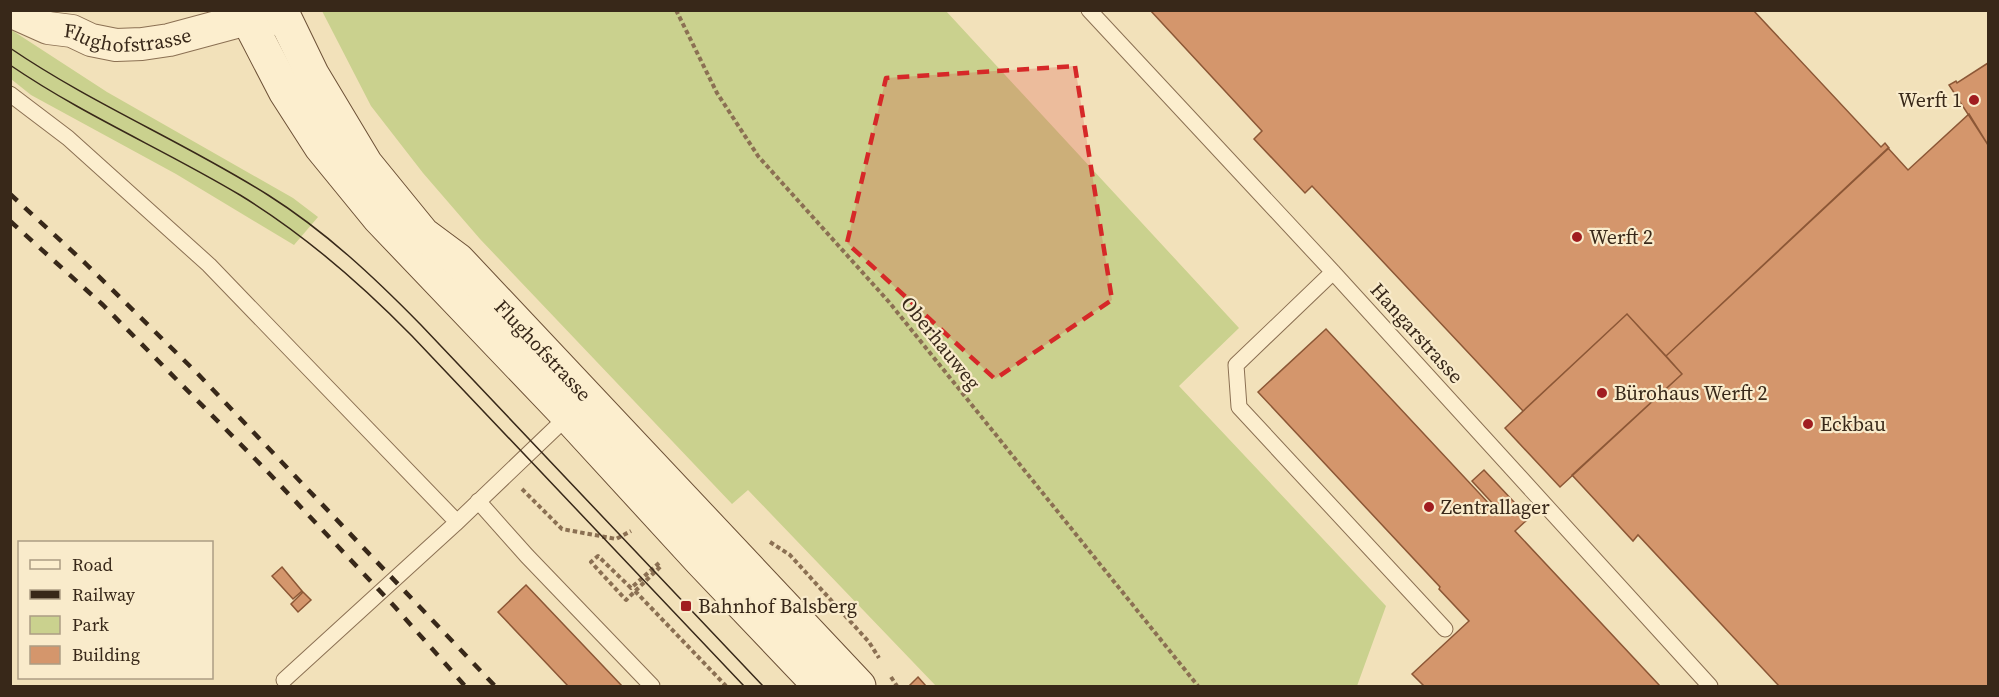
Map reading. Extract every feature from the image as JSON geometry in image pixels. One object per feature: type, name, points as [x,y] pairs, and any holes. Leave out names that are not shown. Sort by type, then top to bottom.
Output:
[{"type":"main road","name":"Flughofstrasse","points":[[245,15],[285,91],[321,147],[352,186],[425,268],[568,416],[820,687]]},
{"type":"main road","name":"Flughofstrasse","points":[[282,15],[312,74],[354,146],[423,234],[458,260],[873,678]]},
{"type":"street","name":"Flughofstrasse","points":[[10,11],[48,28],[71,26],[91,40],[116,45],[169,40],[245,15],[282,15]]},
{"type":"lane","name":"Hangarstrasse","points":[[1089,10],[1333,272],[1710,687]]},
{"type":"lane","points":[[10,94],[68,138],[209,265],[457,522]]},
{"type":"lane","points":[[1333,272],[1236,364],[1239,407],[1445,629]]},
{"type":"lane","points":[[284,680],[457,522],[568,416]]},
{"type":"lane","points":[[478,501],[652,687]]},
{"type":"path","name":"Oberhauweg","points":[[676,10],[717,93],[758,156],[889,302],[1198,687]]},
{"type":"path","points":[[507,474],[562,529],[616,539],[635,529]]},
{"type":"path","points":[[760,536],[790,555],[869,642],[880,660]]},
{"type":"path","points":[[598,556],[631,588],[664,560],[635,591],[626,600],[591,562],[598,556]]},
{"type":"path","points":[[635,591],[726,687]]},
{"type":"path","points":[[873,678],[897,687]]},
{"type":"highlighted area","points":[[1075,66],[1112,300],[995,379],[847,243],[886,78]]},
{"type":"green space","points":[[322,11],[946,11],[1239,328],[1179,386],[1386,606],[1357,686],[936,686],[748,490],[732,504],[480,239],[423,173],[371,106]]},
{"type":"green space","points":[[10,29],[107,92],[293,198],[318,217],[294,245],[176,174],[31,95],[11,79]]},
{"type":"building","name":"Werft 2","points":[[1150,10],[1753,10],[1881,147],[1885,143],[1889,148],[1666,356],[1627,314],[1523,411],[1312,186],[1305,193],[1254,139],[1262,131]]},
{"type":"building","name":"Werft 1","points":[[1988,63],[1988,145],[1949,85],[1956,81],[1957,83]]},
{"type":"building","name":"Eckbau","points":[[1969,114],[1988,145],[1988,686],[1779,686],[1638,535],[1633,541],[1572,475],[1682,374],[1666,356],[1888,148],[1908,170]]},
{"type":"building","name":"Bürohaus Werft 2","points":[[1627,314],[1682,374],[1560,487],[1505,428]]},
{"type":"building","name":"Zentrallager","points":[[1326,329],[1493,508],[1495,506],[1472,481],[1484,470],[1529,518],[1515,531],[1660,686],[1424,686],[1412,674],[1469,621],[1258,392]]},
{"type":"building","points":[[282,567],[302,591],[293,599],[272,576]]},
{"type":"building","points":[[526,585],[622,686],[568,686],[498,612]]},
{"type":"building","points":[[303,592],[311,600],[298,612],[291,604]]},
{"type":"building","points":[[918,677],[926,686],[909,686]]},
{"type":"tram line","points":[[10,48],[73,87],[268,195],[348,256],[421,325],[763,686]]},
{"type":"tram line","points":[[10,65],[66,100],[240,195],[264,210],[330,260],[412,336],[744,686]]},
{"type":"railway","points":[[10,194],[85,263],[197,373],[495,686]]},
{"type":"railway","points":[[10,221],[103,305],[265,469],[395,607],[465,686]]},
{"type":"place","name":"Werft 1","points":[[1974,100]]},
{"type":"place","name":"Werft 2","points":[[1577,237]]},
{"type":"place","name":"Bürohaus Werft 2","points":[[1602,393]]},
{"type":"place","name":"Eckbau","points":[[1808,424]]},
{"type":"place","name":"Zentrallager","points":[[1429,507]]},
{"type":"place","name":"Bahnhof Balsberg","points":[[686,606]]}]
